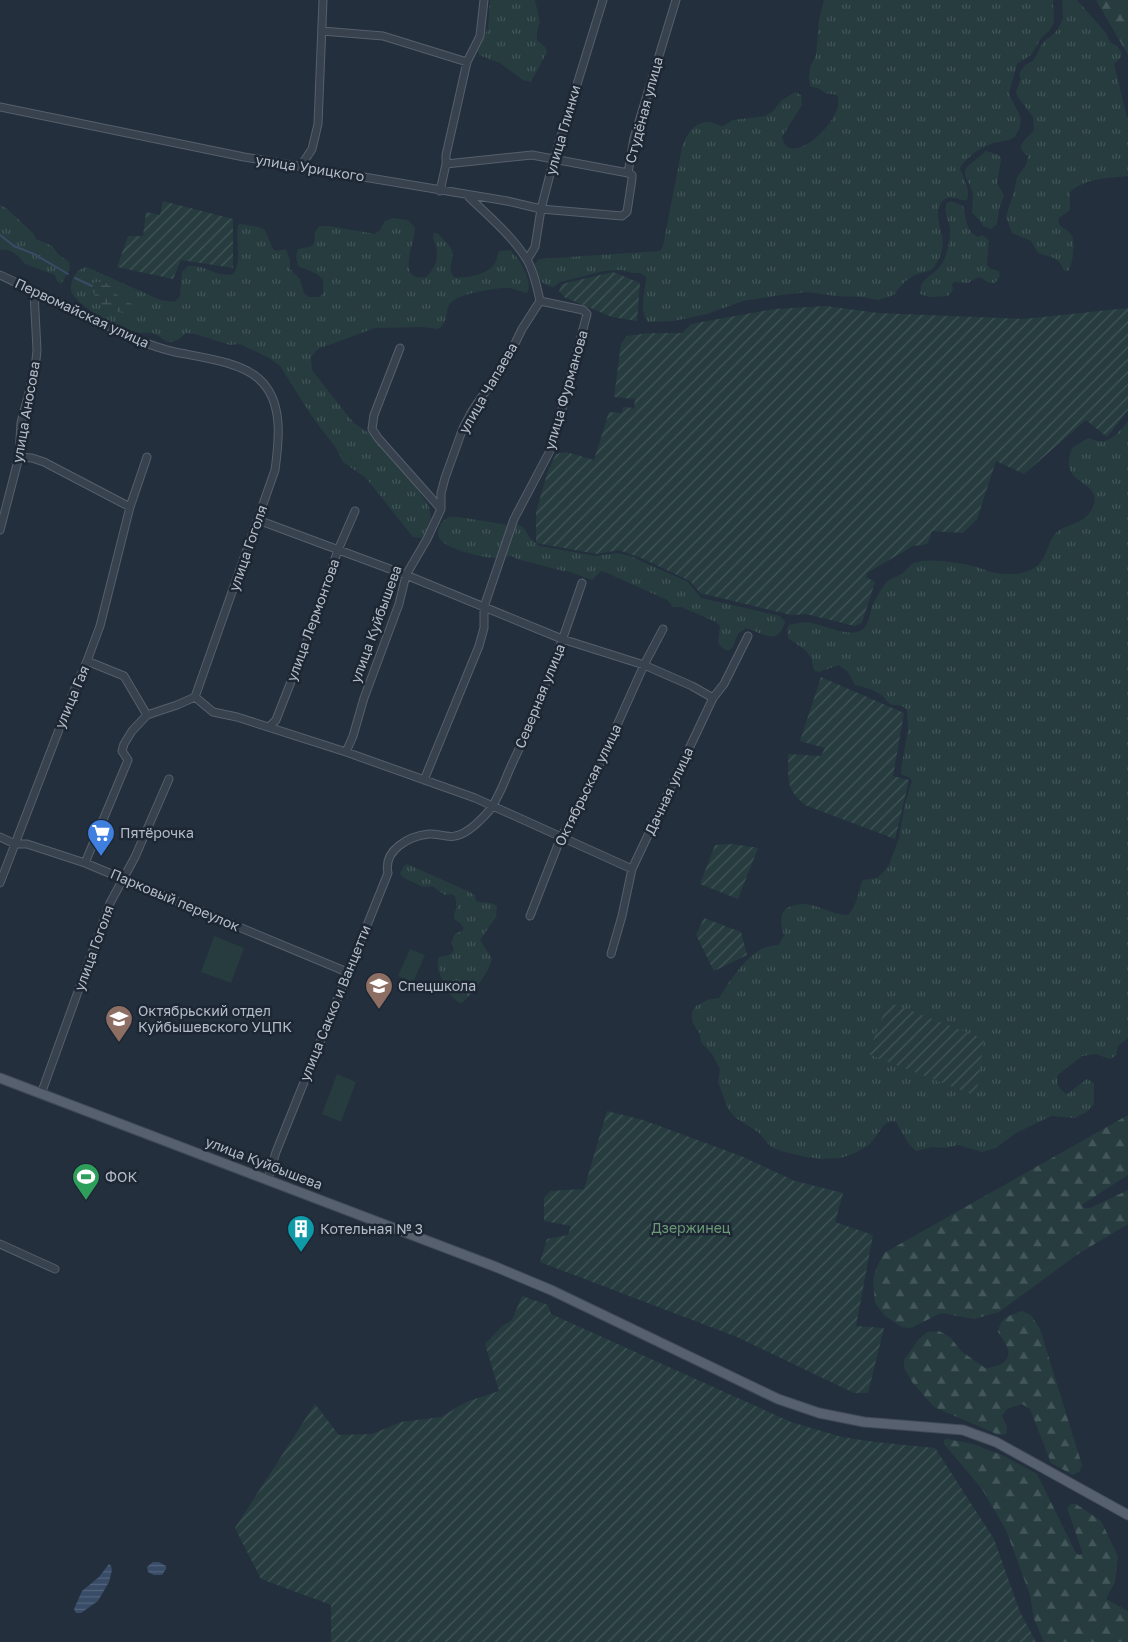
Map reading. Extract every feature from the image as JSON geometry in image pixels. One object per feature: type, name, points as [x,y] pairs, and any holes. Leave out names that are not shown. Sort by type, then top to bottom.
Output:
[{"type":"main road","name":"улица Куйбышева","points":[[0,1078],[518,1276],[778,1399],[819,1413],[864,1422],[963,1430],[979,1435],[996,1442],[1128,1515]]},
{"type":"street","points":[[302,166],[312,149],[318,124],[323,0]]},
{"type":"street","points":[[440,190],[446,164],[446,155],[468,62],[480,36],[484,0]]},
{"type":"street","name":"улица Глинки","points":[[527,260],[535,247],[541,209],[554,159],[603,0]]},
{"type":"street","name":"Студёная улица","points":[[622,216],[627,212],[632,179],[632,175],[628,173],[634,138],[676,0]]},
{"type":"street","points":[[322,31],[383,36],[468,62]]},
{"type":"street","name":"улица Урицкого","points":[[0,107],[244,157],[468,196],[507,201],[541,209],[622,216]]},
{"type":"street","points":[[446,164],[532,155],[628,173]]},
{"type":"street","points":[[468,196],[510,237],[527,260],[535,280],[540,301]]},
{"type":"street","name":"Первомайская улица","points":[[0,275],[158,348],[232,365],[258,378],[271,396]]},
{"type":"street","name":"улица Аносова","points":[[0,530],[19,458],[21,423],[35,370],[37,350],[34,292]]},
{"type":"street","name":"улица Фурманова","points":[[484,607],[514,519],[552,447],[588,314],[583,310],[540,301]]},
{"type":"street","name":"улица Чапаева","points":[[441,509],[443,486],[463,428],[472,411],[507,360],[522,330],[540,301]]},
{"type":"street","points":[[400,348],[374,415],[372,428],[378,438],[441,509]]},
{"type":"street","name":"улица Гоголя","points":[[195,697],[275,470],[278,452],[278,420],[271,396]]},
{"type":"street","name":"улица Гая","points":[[0,883],[74,688],[87,661],[100,626],[130,507],[147,457]]},
{"type":"street","points":[[19,458],[32,458],[44,462],[130,507]]},
{"type":"street","name":"улица Куйбышева","points":[[346,752],[399,604],[406,575],[427,539],[441,509]]},
{"type":"street","name":"улица Лермонтова","points":[[269,727],[276,720],[310,633],[338,550],[355,511]]},
{"type":"street","points":[[258,520],[406,575],[562,639],[644,665],[692,686],[713,698]]},
{"type":"street","name":"Северная улица","points":[[492,807],[530,726],[582,583]]},
{"type":"street","points":[[424,780],[479,646],[484,628],[484,607]]},
{"type":"street","name":"Октябрьская улица","points":[[530,916],[561,837],[583,802],[644,665],[663,629]]},
{"type":"street","name":"Дачная улица","points":[[611,954],[622,916],[632,868],[713,698],[724,684],[748,636]]},
{"type":"street","points":[[87,661],[124,676],[147,714]]},
{"type":"street","points":[[85,863],[128,760],[122,752],[124,744],[132,731],[147,714],[177,705],[195,697],[213,712],[237,717],[346,752],[475,798],[632,868]]},
{"type":"street","name":"улица Гоголя","points":[[41,1094],[110,903],[135,857],[169,779]]},
{"type":"street","name":"улица Сакко и Ванцетти","points":[[268,1179],[276,1152],[388,873],[386,865],[388,858],[395,850],[413,837],[430,834],[453,837],[464,833],[492,807]]},
{"type":"street","name":"Парковый переулок","points":[[0,837],[15,844],[27,844],[85,863],[347,972]]},
{"type":"street","points":[[0,1244],[55,1269]]},
{"type":"green space","points":[[490,0],[535,0],[540,22],[537,40],[546,48],[547,52],[531,82],[523,80],[500,63],[479,55],[478,51],[488,28]]},
{"type":"green space","points":[[824,0],[1054,0],[1054,23],[1042,37],[1031,55],[1017,64],[1009,93],[1021,119],[1019,130],[1012,139],[991,144],[978,150],[960,168],[967,188],[967,200],[947,198],[939,207],[938,218],[943,245],[934,267],[929,271],[916,274],[910,278],[902,284],[894,295],[878,300],[807,292],[743,301],[707,314],[674,321],[648,322],[645,318],[643,297],[646,277],[640,273],[622,270],[604,271],[560,282],[554,287],[543,283],[536,273],[534,265],[539,259],[660,251],[663,246],[682,147],[688,134],[699,124],[710,122],[723,126],[733,120],[765,116],[772,112],[782,100],[795,92],[801,95],[802,105],[782,137],[787,146],[795,148],[805,145],[826,128],[834,116],[838,105],[837,95],[825,93],[820,89],[810,86],[809,78],[810,67],[816,55],[819,19]]},
{"type":"green space","points":[[1062,0],[1077,0],[1106,33],[1110,42],[1117,46],[1122,53],[1121,57],[1114,64],[1128,121],[1128,176],[1090,181],[1076,187],[1070,192],[1070,210],[1059,218],[1059,224],[1070,233],[1073,239],[1072,259],[1068,271],[1064,271],[1060,263],[1054,258],[1038,253],[1031,241],[1012,233],[1006,217],[1017,177],[1026,165],[1028,156],[1022,151],[1021,145],[1034,130],[1033,117],[1017,96],[1016,91],[1021,79],[1019,74],[1025,65],[1034,60],[1043,42],[1055,33],[1060,25],[1063,18]]},
{"type":"green space","points":[[1096,0],[1128,0],[1128,55]]},
{"type":"green space","points":[[986,151],[999,155],[1001,159],[997,183],[1004,195],[999,209],[997,224],[991,229],[983,226],[972,213],[973,193],[965,175],[967,167]]},
{"type":"green space","points":[[163,201],[233,219],[233,268],[181,260],[173,279],[117,267],[128,236],[143,236],[146,212],[160,215]]},
{"type":"green space","points":[[951,201],[963,206],[967,224],[971,231],[978,237],[982,235],[989,240],[987,265],[991,269],[999,271],[1000,276],[995,283],[987,282],[981,278],[974,279],[968,283],[954,282],[952,285],[953,289],[948,296],[929,297],[920,294],[921,285],[939,268],[945,257],[950,229],[946,207],[947,203]]},
{"type":"green space","points":[[0,205],[6,208],[32,232],[36,239],[52,246],[58,254],[69,262],[70,269],[61,284],[57,281],[55,275],[25,264],[11,251],[0,250]]},
{"type":"green space","points":[[393,218],[407,220],[415,227],[409,268],[411,274],[417,277],[426,277],[435,264],[437,248],[433,238],[434,233],[436,233],[450,247],[452,252],[451,272],[454,277],[469,277],[485,272],[496,261],[499,251],[510,250],[521,264],[529,282],[527,293],[503,288],[476,292],[453,301],[449,305],[445,321],[438,329],[422,327],[375,328],[318,349],[311,357],[312,370],[344,411],[354,423],[369,433],[417,488],[429,506],[431,518],[429,527],[421,538],[413,537],[366,478],[343,462],[336,448],[313,418],[280,366],[269,358],[240,344],[230,345],[195,334],[186,333],[176,341],[169,342],[153,333],[131,331],[92,312],[71,292],[71,283],[74,276],[79,270],[87,267],[160,300],[175,302],[180,296],[182,272],[188,266],[200,267],[221,274],[233,274],[238,263],[237,231],[240,224],[259,227],[265,230],[273,249],[276,251],[286,249],[290,260],[290,269],[300,279],[304,293],[309,297],[320,297],[323,293],[323,280],[317,274],[298,266],[296,256],[298,249],[310,247],[314,244],[315,232],[319,226],[375,234],[380,230],[385,221]]},
{"type":"green space","points":[[613,272],[640,283],[637,321],[612,317],[564,297],[559,291],[562,284]]},
{"type":"green space","points":[[93,283],[109,285],[120,297],[136,306],[136,311],[122,312],[104,306],[97,300],[92,289]]},
{"type":"green space","points":[[826,306],[878,313],[1024,319],[1128,308],[1128,410],[1107,437],[1086,420],[1024,474],[996,461],[977,519],[963,533],[932,531],[928,543],[913,546],[867,573],[866,577],[875,582],[862,623],[855,626],[806,614],[791,615],[700,593],[690,581],[619,550],[597,554],[536,543],[536,512],[548,471],[556,454],[566,452],[594,460],[609,412],[622,413],[623,407],[634,408],[635,399],[614,397],[621,344],[627,336],[649,333],[682,333],[691,324],[774,309]]},
{"type":"green space","points":[[1128,421],[1128,1038],[1118,1046],[1116,1055],[1112,1058],[1109,1059],[1096,1054],[1082,1056],[1058,1075],[1058,1086],[1067,1094],[1087,1079],[1094,1083],[1094,1104],[1088,1111],[1075,1118],[1052,1116],[1047,1118],[1016,1133],[996,1148],[982,1152],[959,1145],[944,1148],[932,1147],[916,1151],[908,1143],[896,1122],[892,1121],[885,1124],[870,1144],[855,1153],[841,1158],[822,1159],[806,1157],[771,1147],[758,1132],[736,1118],[728,1109],[718,1082],[720,1069],[712,1054],[701,1042],[700,1034],[692,1022],[692,1012],[696,1006],[707,1000],[719,998],[740,968],[753,955],[767,947],[779,945],[784,935],[781,924],[783,912],[789,907],[805,904],[848,915],[856,903],[863,880],[877,878],[888,867],[899,838],[905,803],[912,781],[901,774],[908,729],[907,710],[901,705],[890,704],[883,696],[868,688],[855,685],[848,672],[839,665],[819,672],[814,670],[811,657],[805,650],[788,638],[787,629],[789,625],[806,622],[842,632],[860,631],[866,626],[872,606],[887,582],[903,573],[914,563],[921,561],[953,562],[1006,574],[1020,573],[1034,568],[1042,561],[1055,534],[1059,530],[1080,521],[1092,509],[1094,495],[1073,475],[1069,467],[1072,448],[1088,438],[1102,441],[1111,438]]},
{"type":"green space","points":[[449,517],[519,525],[524,528],[530,538],[539,546],[596,556],[617,553],[630,556],[688,582],[701,598],[780,616],[785,622],[782,630],[774,636],[763,635],[746,628],[739,633],[732,648],[727,650],[718,643],[720,626],[716,622],[681,607],[672,607],[667,600],[607,573],[601,571],[592,580],[512,556],[490,558],[452,548],[439,538],[438,533],[441,524]]},
{"type":"green space","points":[[821,677],[904,713],[893,776],[909,780],[895,839],[805,805],[798,799],[791,788],[788,776],[788,754],[821,756],[825,748],[800,741]]},
{"type":"green space","points":[[733,844],[758,848],[738,899],[700,884],[715,845]]},
{"type":"green space","points":[[407,864],[470,892],[474,895],[476,901],[497,906],[496,917],[480,940],[492,959],[480,983],[462,1003],[452,997],[440,976],[438,968],[439,957],[453,952],[451,942],[455,934],[464,928],[454,919],[457,907],[455,896],[451,894],[445,895],[432,886],[423,887],[402,877],[400,873]]},
{"type":"green space","points":[[704,918],[741,932],[747,955],[714,971],[696,935]]},
{"type":"green space","points":[[214,936],[244,948],[231,983],[201,972]]},
{"type":"green space","points":[[410,949],[425,955],[413,983],[398,976]]},
{"type":"green space","points":[[888,1002],[984,1039],[976,1096],[868,1054]]},
{"type":"green space","points":[[337,1074],[356,1082],[341,1122],[322,1114]]},
{"type":"green space","name":"Дзержинец","points":[[607,1111],[643,1120],[741,1156],[795,1181],[843,1193],[835,1222],[873,1235],[856,1326],[884,1328],[868,1393],[854,1393],[737,1337],[540,1262],[547,1239],[568,1235],[571,1226],[544,1221],[544,1198],[550,1191],[584,1189]]},
{"type":"green space","points":[[1128,1115],[1128,1175],[1082,1206],[1090,1208],[1128,1190],[1128,1224],[1078,1254],[999,1312],[974,1319],[941,1313],[911,1328],[902,1327],[885,1316],[875,1303],[873,1281],[876,1269],[884,1253]]},
{"type":"green space","points":[[522,1296],[548,1305],[551,1314],[791,1422],[842,1437],[935,1448],[994,1539],[1020,1612],[1036,1642],[331,1642],[331,1605],[261,1579],[235,1528],[315,1404],[339,1435],[372,1434],[401,1422],[441,1417],[466,1402],[499,1391],[485,1344],[502,1326],[512,1320]]},
{"type":"green space","points":[[1022,1311],[1031,1315],[1040,1329],[1082,1465],[1080,1471],[1073,1475],[1051,1463],[1030,1409],[1022,1404],[1007,1409],[1002,1416],[1007,1427],[1006,1434],[999,1435],[934,1407],[912,1382],[904,1368],[904,1360],[918,1340],[927,1332],[939,1331],[950,1337],[961,1351],[985,1368],[1001,1364],[1007,1359],[1008,1350],[998,1332],[999,1327],[1003,1320]]},
{"type":"green space","points":[[944,1440],[973,1444],[1004,1456],[1037,1474],[1076,1553],[1079,1555],[1082,1554],[1082,1551],[1067,1508],[1071,1504],[1076,1504],[1101,1521],[1118,1556],[1115,1582],[1106,1599],[1128,1611],[1128,1642],[1044,1642],[1034,1619],[1030,1595],[1006,1530],[982,1489],[944,1444]]},
{"type":"water","points":[[153,1562],[159,1562],[166,1566],[162,1575],[154,1575],[148,1572],[147,1567]]},
{"type":"water","points":[[109,1564],[112,1570],[109,1582],[98,1601],[81,1613],[76,1613],[74,1609],[82,1591],[99,1577]]},
{"type":"waterway","points":[[0,235],[14,246],[34,254],[68,274]]},
{"type":"waterway","points":[[75,278],[92,286]]},
{"type":"place","name":"Пятёрочка","points":[[101,857]]},
{"type":"place","name":"Спецшкола","points":[[379,1010]]},
{"type":"place","name":"Октябрьский отдел Куйбышевского УЦПК","points":[[119,1043]]},
{"type":"place","name":"ФОК","points":[[86,1201]]},
{"type":"place","name":"Котельная № 3","points":[[301,1253]]}]
